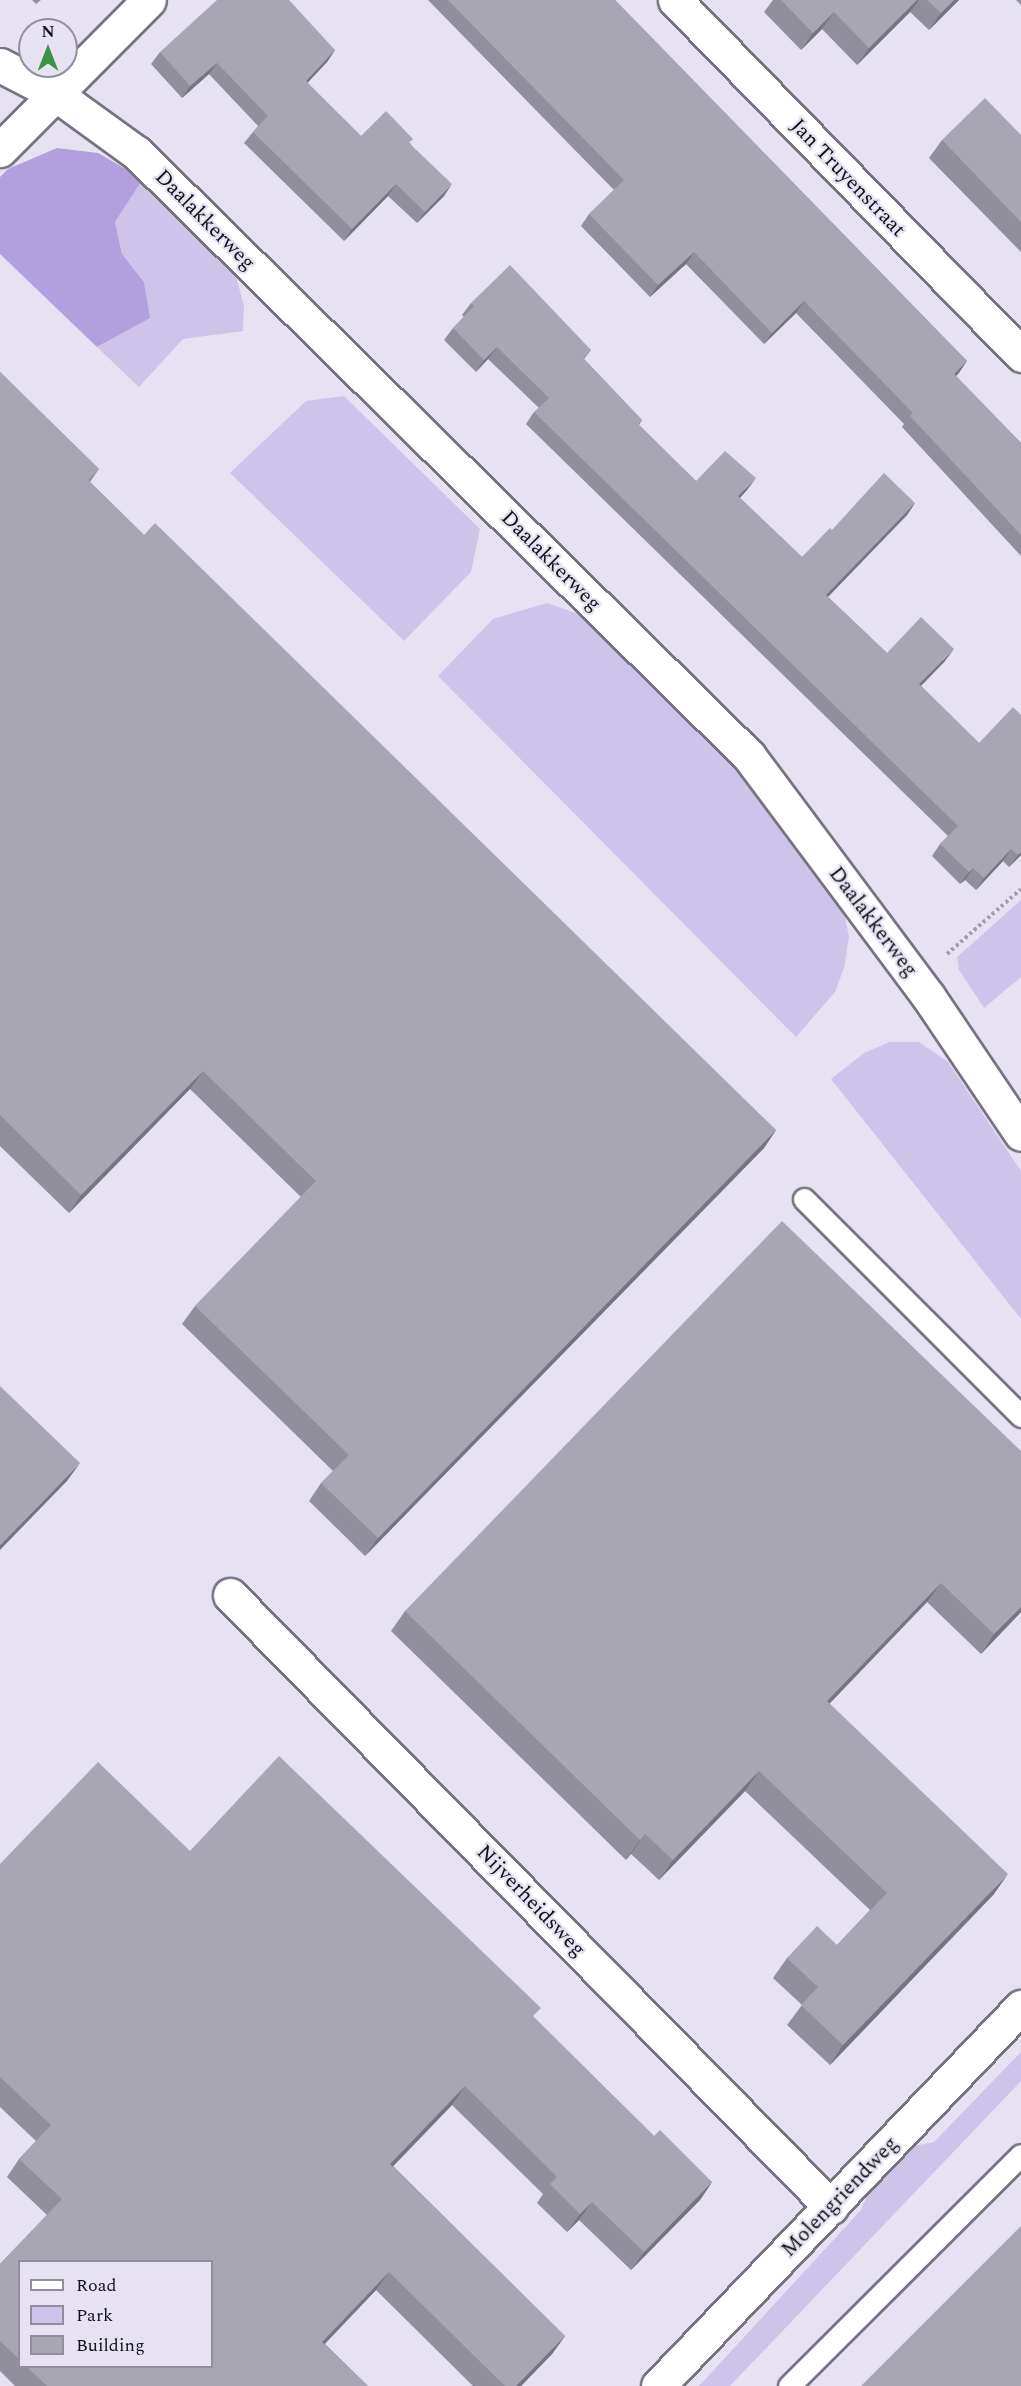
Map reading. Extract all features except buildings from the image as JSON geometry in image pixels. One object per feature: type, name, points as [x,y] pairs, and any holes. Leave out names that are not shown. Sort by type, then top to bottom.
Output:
[{"type":"street","points":[[0,150],[54,93],[149,0]]},
{"type":"street","name":"Jan Truyenstraat","points":[[675,0],[1021,355]]},
{"type":"street","name":"Daalakkerweg","points":[[0,65],[54,93],[137,153],[749,756],[917,981],[1021,1134]]},
{"type":"street","name":"Nijverheidsweg","points":[[231,1595],[831,2207]]},
{"type":"street","name":"Molengriendweg","points":[[658,2386],[1021,2007]]},
{"type":"lane","points":[[804,1199],[1021,1416]]},
{"type":"lane","points":[[789,2386],[1021,2155]]},
{"type":"path","points":[[917,981],[1021,889]]},
{"type":"green space","points":[[143,179],[235,272],[244,306],[243,331],[183,339],[139,387],[97,347],[149,318],[144,282],[122,254],[115,222]]},
{"type":"green space","points":[[344,396],[480,529],[471,572],[404,641],[230,473],[306,401]]},
{"type":"green space","points":[[547,603],[593,619],[747,772],[841,896],[849,937],[844,968],[835,992],[796,1037],[438,676],[493,619]]},
{"type":"green space","points":[[1021,900],[1021,977],[984,1008],[959,970],[957,957]]},
{"type":"green space","points":[[890,1042],[919,1042],[948,1062],[1021,1171],[1021,1319],[831,1079],[864,1053]]},
{"type":"green space","points":[[1021,2052],[1021,2081],[730,2386],[699,2386],[861,2210],[873,2182],[904,2148],[934,2142]]},
{"type":"shaded area","points":[[57,148],[98,153],[143,179],[115,222],[122,254],[144,282],[150,318],[97,347],[0,254],[0,177],[8,169]]}]
